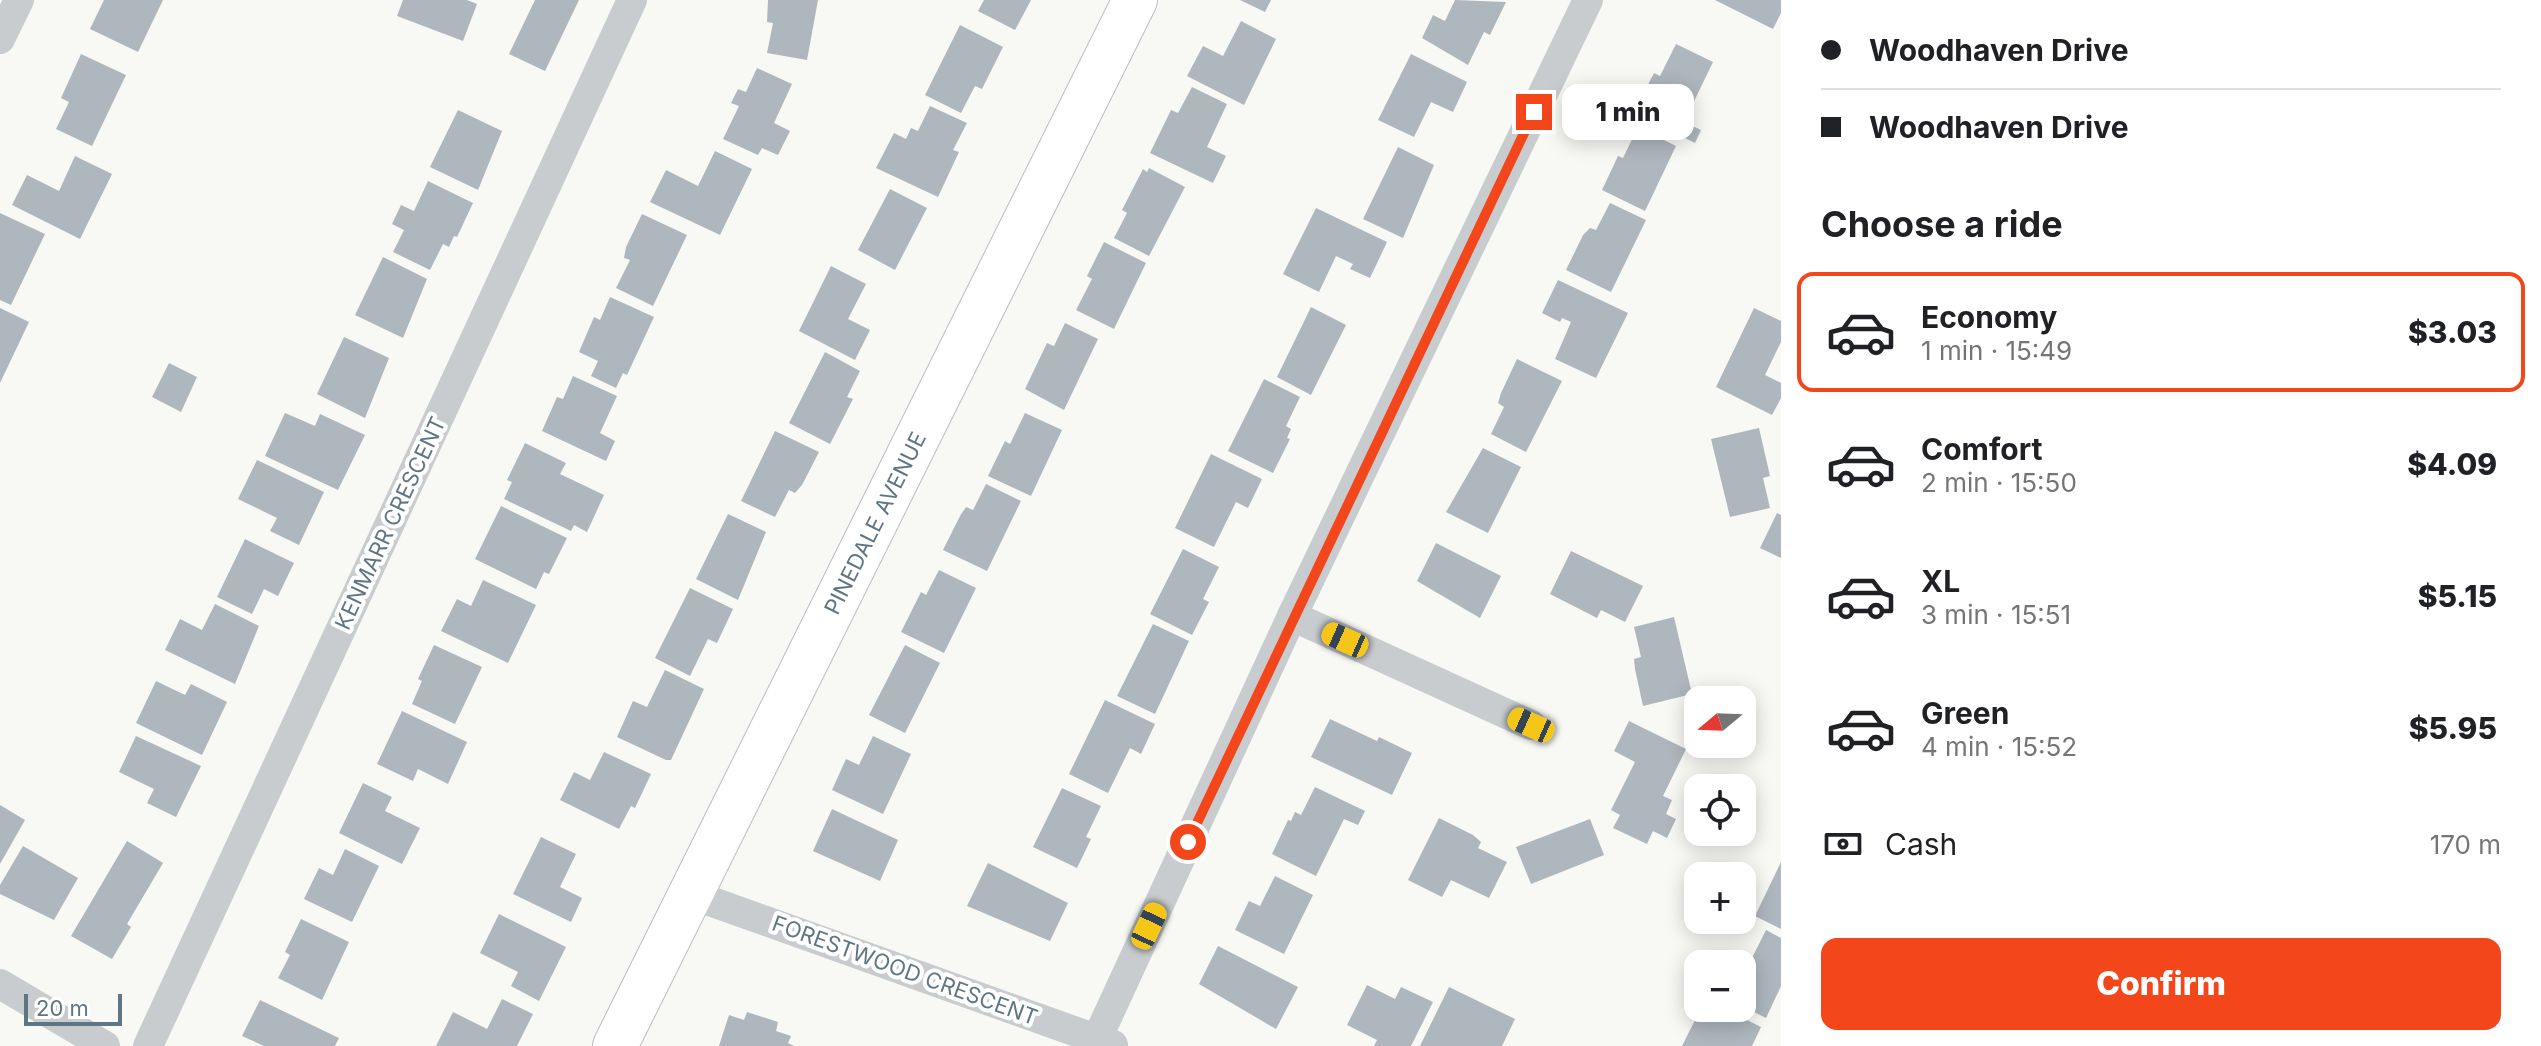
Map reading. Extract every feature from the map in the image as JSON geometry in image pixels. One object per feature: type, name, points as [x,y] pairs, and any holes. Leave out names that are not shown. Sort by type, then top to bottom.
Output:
[{"type":"street","points":[[0,39],[19,0]]},
{"type":"street","name":"KENMARR CRESCENT","points":[[148,1046],[632,0]]},
{"type":"street","name":"PINEDALE AVENUE","points":[[615,1046],[693,895],[1135,0]]},
{"type":"street","points":[[1106,1042],[1292,616],[1588,0]]},
{"type":"street","points":[[1292,616],[1531,725]]},
{"type":"street","name":"FORESTWOOD CRESCENT","points":[[693,895],[1106,1042]]},
{"type":"street","points":[[0,984],[105,1046]]},
{"type":"building","points":[[104,0],[163,0],[138,52],[90,29]]},
{"type":"building","points":[[403,0],[467,0],[477,4],[463,41],[397,16]]},
{"type":"building","points":[[535,0],[579,0],[545,71],[509,54]]},
{"type":"building","points":[[768,0],[818,0],[807,60],[767,53],[773,23],[767,22]]},
{"type":"building","points":[[984,0],[1031,0],[1015,30],[978,11]]},
{"type":"building","points":[[1240,0],[1271,0],[1265,12]]},
{"type":"building","points":[[1455,0],[1506,2],[1490,35],[1484,32],[1468,65],[1422,38],[1433,15],[1445,21]]},
{"type":"building","points":[[1715,0],[1781,0],[1781,13],[1773,29]]},
{"type":"building","points":[[1241,21],[1276,39],[1244,105],[1187,76],[1203,46],[1223,56]]},
{"type":"building","points":[[960,25],[1003,47],[982,89],[975,86],[961,113],[925,95]]},
{"type":"building","points":[[1676,44],[1713,62],[1684,122],[1701,130],[1695,143],[1655,123],[1658,116],[1637,106],[1654,73],[1660,76]]},
{"type":"building","points":[[81,54],[126,75],[92,146],[56,129],[69,102],[61,98]]},
{"type":"building","points":[[1411,54],[1467,82],[1453,112],[1431,102],[1414,137],[1378,120]]},
{"type":"building","points":[[757,68],[792,84],[774,123],[790,131],[778,155],[762,148],[758,155],[723,139],[739,106],[731,103],[738,89],[746,92]]},
{"type":"building","points":[[1192,87],[1227,104],[1207,147],[1226,156],[1213,183],[1150,153],[1171,110],[1178,113]]},
{"type":"building","points":[[930,106],[967,123],[953,150],[959,152],[938,197],[876,168],[894,133],[906,139],[911,128],[918,131]]},
{"type":"building","points":[[458,110],[502,131],[478,190],[430,167]]},
{"type":"building","points":[[1638,127],[1676,146],[1645,211],[1602,190],[1618,156],[1623,158]]},
{"type":"building","points":[[1398,147],[1434,165],[1403,238],[1363,219]]},
{"type":"building","points":[[715,151],[752,169],[720,235],[650,202],[666,170],[698,186]]},
{"type":"building","points":[[75,156],[112,174],[80,239],[12,205],[27,175],[59,191]]},
{"type":"building","points":[[1149,168],[1185,187],[1149,256],[1114,238],[1127,213],[1122,210],[1143,169],[1147,172]]},
{"type":"building","points":[[428,181],[473,203],[457,237],[454,236],[449,247],[443,244],[430,270],[393,252],[404,230],[392,224],[401,205],[414,211]]},
{"type":"building","points":[[890,189],[927,208],[895,270],[858,250]]},
{"type":"building","points":[[1610,203],[1646,220],[1611,292],[1566,270],[1583,235],[1590,228],[1596,230]]},
{"type":"building","points":[[1316,208],[1387,242],[1370,278],[1350,269],[1353,264],[1336,256],[1319,292],[1283,274]]},
{"type":"building","points":[[0,213],[45,234],[11,305],[0,300]]},
{"type":"building","points":[[642,214],[687,235],[653,306],[616,288],[630,260],[624,258],[626,247]]},
{"type":"building","points":[[1104,242],[1146,263],[1114,329],[1076,310],[1092,279],[1087,276]]},
{"type":"building","points":[[383,257],[427,279],[403,338],[355,315]]},
{"type":"building","points":[[831,266],[866,284],[848,319],[870,330],[855,360],[799,331]]},
{"type":"building","points":[[1558,280],[1628,313],[1596,378],[1555,359],[1571,322],[1562,318],[1560,322],[1542,313]]},
{"type":"building","points":[[610,297],[654,317],[627,375],[623,373],[616,388],[591,376],[598,361],[579,352],[594,317],[600,320]]},
{"type":"building","points":[[1311,307],[1346,325],[1311,395],[1277,377]]},
{"type":"building","points":[[0,308],[29,322],[0,383]]},
{"type":"building","points":[[1754,308],[1781,321],[1781,342],[1765,375],[1781,383],[1781,398],[1772,415],[1716,387]]},
{"type":"building","points":[[1065,323],[1098,339],[1064,410],[1025,389],[1047,343],[1054,346]]},
{"type":"building","points":[[344,337],[389,358],[365,418],[317,394]]},
{"type":"building","points":[[825,352],[860,371],[847,397],[853,399],[830,444],[789,423]]},
{"type":"building","points":[[1517,359],[1562,381],[1526,452],[1491,434],[1504,407],[1498,403],[1501,393]]},
{"type":"building","points":[[169,363],[197,377],[181,412],[152,397]]},
{"type":"building","points":[[573,376],[617,396],[600,433],[615,441],[606,461],[542,431],[557,397],[563,399]]},
{"type":"building","points":[[1264,379],[1300,397],[1286,426],[1291,429],[1287,438],[1290,439],[1273,473],[1228,451]]},
{"type":"building","points":[[285,413],[315,426],[320,414],[365,435],[338,490],[265,456]]},
{"type":"building","points":[[1025,413],[1062,430],[1031,496],[988,476],[1005,441],[1010,444]]},
{"type":"building","points":[[1759,428],[1770,476],[1763,478],[1770,508],[1730,517],[1711,439]]},
{"type":"building","points":[[775,431],[819,452],[802,485],[795,493],[789,490],[775,517],[741,501]]},
{"type":"building","points":[[525,443],[566,463],[560,474],[604,495],[587,532],[574,525],[571,531],[504,499],[512,482],[507,480]]},
{"type":"building","points":[[1483,448],[1521,467],[1488,533],[1446,512]]},
{"type":"building","points":[[1211,454],[1262,479],[1248,508],[1236,502],[1214,547],[1175,528]]},
{"type":"building","points":[[257,460],[324,492],[299,545],[270,531],[277,518],[238,499]]},
{"type":"building","points":[[986,484],[1021,501],[987,571],[943,550],[960,516],[966,507],[973,510]]},
{"type":"building","points":[[501,506],[567,538],[549,574],[544,572],[536,589],[475,559]]},
{"type":"building","points":[[1777,513],[1781,515],[1781,558],[1760,548]]},
{"type":"building","points":[[728,514],[766,532],[738,600],[696,579]]},
{"type":"building","points":[[245,539],[294,563],[278,596],[264,589],[252,614],[217,597]]},
{"type":"building","points":[[1436,543],[1501,576],[1480,618],[1417,581]]},
{"type":"building","points":[[1183,549],[1219,567],[1203,599],[1209,602],[1192,635],[1150,614]]},
{"type":"building","points":[[1571,551],[1643,586],[1625,622],[1601,610],[1597,618],[1550,594]]},
{"type":"building","points":[[939,570],[976,588],[944,653],[901,632],[921,592],[926,595]]},
{"type":"building","points":[[483,580],[536,605],[508,663],[441,631],[457,599],[471,606]]},
{"type":"building","points":[[690,588],[733,609],[717,643],[708,639],[690,676],[655,658]]},
{"type":"building","points":[[215,604],[259,626],[235,684],[165,650],[180,619],[202,630]]},
{"type":"building","points":[[1674,617],[1690,686],[1684,686],[1684,696],[1643,706],[1635,669],[1634,659],[1641,657],[1634,627]]},
{"type":"building","points":[[1153,624],[1189,641],[1155,714],[1117,696]]},
{"type":"building","points":[[434,645],[482,667],[455,724],[412,704],[422,681],[418,679]]},
{"type":"building","points":[[905,645],[940,663],[905,733],[869,715]]},
{"type":"building","points":[[665,670],[704,689],[671,760],[617,737],[633,701],[647,707]]},
{"type":"building","points":[[156,681],[185,695],[191,684],[227,702],[202,755],[136,723]]},
{"type":"building","points":[[1105,700],[1155,724],[1141,754],[1130,748],[1108,793],[1069,774]]},
{"type":"building","points":[[402,711],[467,742],[448,784],[418,769],[413,781],[377,764]]},
{"type":"building","points":[[1330,719],[1412,753],[1392,795],[1311,757]]},
{"type":"building","points":[[1629,721],[1684,748],[1663,796],[1672,800],[1666,814],[1676,819],[1667,838],[1653,831],[1647,844],[1613,828],[1620,815],[1611,810],[1635,762],[1614,751]]},
{"type":"building","points":[[136,736],[201,766],[176,817],[147,803],[154,789],[119,772]]},
{"type":"building","points":[[873,736],[911,754],[883,814],[832,790],[846,759],[859,765]]},
{"type":"building","points":[[604,752],[651,774],[635,808],[631,806],[619,829],[560,800],[574,772],[590,780]]},
{"type":"building","points":[[363,783],[392,797],[385,811],[420,828],[402,864],[339,833]]},
{"type":"building","points":[[1315,787],[1365,811],[1358,825],[1344,819],[1316,876],[1272,854],[1288,820],[1291,821],[1295,812],[1301,815]]},
{"type":"building","points":[[1062,788],[1101,806],[1086,837],[1091,839],[1077,868],[1033,847]]},
{"type":"building","points":[[0,805],[25,820],[0,864]]},
{"type":"building","points":[[832,809],[898,840],[880,881],[813,851]]},
{"type":"building","points":[[1439,818],[1473,835],[1481,842],[1478,848],[1507,862],[1489,898],[1451,880],[1442,897],[1408,880]]},
{"type":"building","points":[[1590,819],[1604,855],[1531,884],[1516,847]]},
{"type":"building","points":[[541,837],[576,854],[560,887],[582,898],[571,922],[513,894]]},
{"type":"building","points":[[127,841],[163,863],[127,924],[131,927],[112,959],[71,936]]},
{"type":"building","points":[[23,846],[78,878],[54,920],[0,894],[0,885]]},
{"type":"building","points":[[345,849],[379,866],[352,922],[304,899],[319,868],[333,875]]},
{"type":"building","points":[[1781,862],[1781,929],[1756,914]]},
{"type":"building","points":[[988,863],[1068,903],[1050,941],[967,906]]},
{"type":"building","points":[[1275,876],[1313,895],[1284,954],[1235,930],[1249,901],[1260,906]]},
{"type":"building","points":[[499,914],[566,947],[539,1001],[511,986],[518,972],[480,953]]},
{"type":"building","points":[[301,919],[349,942],[322,1000],[278,978],[290,955],[285,952]]},
{"type":"building","points":[[1766,930],[1781,938],[1781,986],[1766,1018],[1756,1013],[1756,950]]},
{"type":"building","points":[[1218,946],[1298,987],[1276,1029],[1199,984]]},
{"type":"building","points":[[1367,985],[1395,999],[1401,987],[1433,1002],[1411,1046],[1374,1046],[1377,1040],[1347,1025]]},
{"type":"building","points":[[1449,987],[1515,1019],[1502,1046],[1420,1046]]},
{"type":"building","points":[[502,999],[533,1014],[517,1046],[436,1046],[453,1012],[487,1029]]},
{"type":"building","points":[[260,1000],[339,1038],[335,1046],[264,1046],[242,1036]]},
{"type":"building","points":[[747,1012],[778,1022],[776,1031],[791,1036],[788,1043],[794,1046],[719,1046],[729,1015],[744,1020]]},
{"type":"building","points":[[1694,1022],[1751,1022],[1761,1027],[1752,1046],[1682,1046]]},
{"type":"route","points":[[1188,842],[1292,616],[1534,112]]}]
